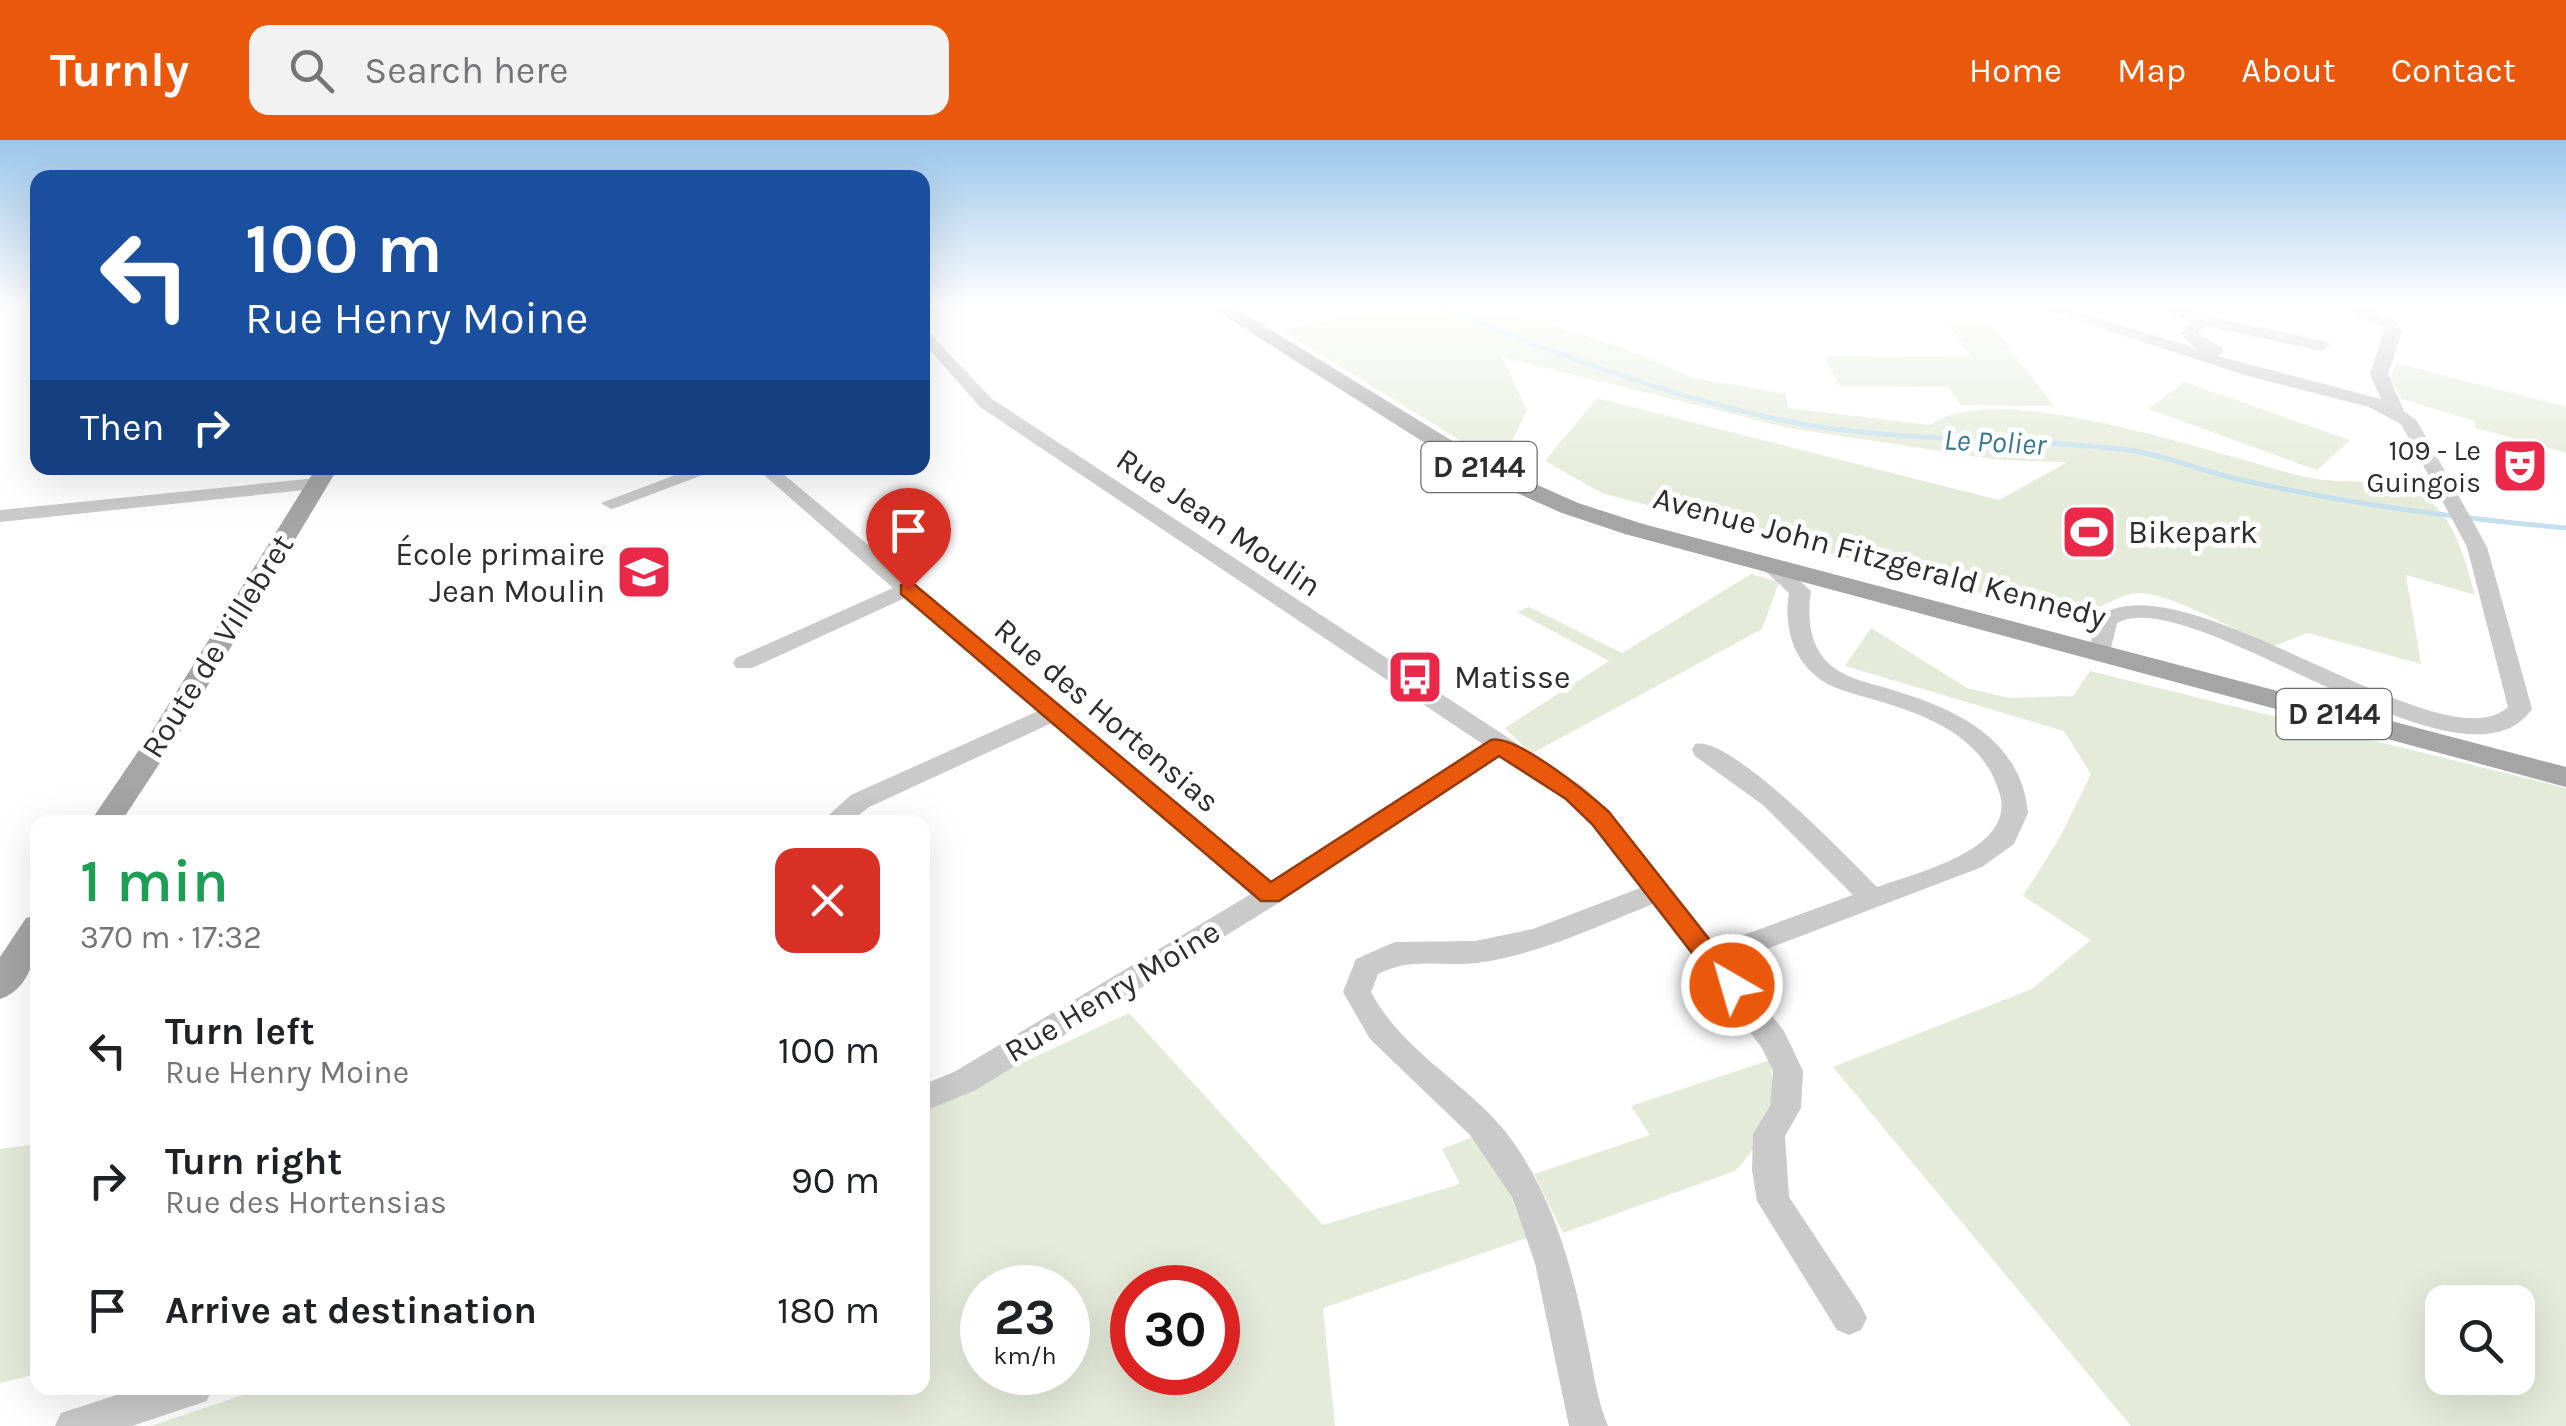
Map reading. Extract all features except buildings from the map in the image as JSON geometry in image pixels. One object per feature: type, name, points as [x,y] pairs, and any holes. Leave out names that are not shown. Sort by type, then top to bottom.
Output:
[{"type":"main road","name":"Avenue John Fitzgerald Kennedy","points":[[1315,366],[1458,455],[1516,486],[1618,524],[2566,778]]},
{"type":"main road","name":"Route de Villebret","points":[[109,815],[163,737],[322,476]]},
{"type":"main road","points":[[0,985],[30,939]]},
{"type":"street","name":"Rue Jean Moulin","points":[[954,366],[986,402],[1588,806],[1774,1040],[1788,1071],[1785,1108],[1769,1134],[1768,1170],[1774,1201],[1849,1318]]},
{"type":"street","points":[[2101,652],[2104,624],[2113,614],[2128,608],[2168,611],[2387,703],[2451,722],[2483,726],[2506,722],[2520,709],[2464,520],[2416,430],[2395,412],[2332,390],[2238,366]]},
{"type":"street","points":[[2260,366],[2274,377]]},
{"type":"street","points":[[2381,366],[2378,374],[2395,412]]},
{"type":"street","points":[[610,503],[690,475]]},
{"type":"street","name":"Rue des Hortensias","points":[[773,475],[1270,895]]},
{"type":"street","points":[[0,516],[322,476]]},
{"type":"street","points":[[1712,958],[1945,872],[1985,852],[2012,828],[2016,811],[2008,777],[1992,750],[1944,716],[1845,683],[1818,666],[1804,646],[1796,613],[1800,591],[1770,565]]},
{"type":"street","points":[[744,663],[908,590]]},
{"type":"street","points":[[843,815],[860,802],[1054,713]]},
{"type":"street","name":"Rue Henry Moine","points":[[930,1095],[965,1080],[1270,895],[1498,746]]},
{"type":"street","points":[[1704,750],[1772,799],[1873,899]]},
{"type":"street","points":[[1589,1426],[1584,1418],[1552,1262],[1526,1190],[1483,1127],[1367,1018],[1357,992],[1366,968],[1395,954],[1475,952],[1537,939],[1657,892]]},
{"type":"street","points":[[74,1426],[172,1395]]},
{"type":"green space","name":"Bikepark","points":[[1339,366],[1506,366],[1527,410],[1500,465]]},
{"type":"green space","name":"Bikepark","points":[[1538,366],[1665,366],[1693,378],[1786,394],[1788,408],[1930,425],[1962,412],[2006,409],[2057,414],[2169,439],[2306,477],[2407,487],[2430,501],[2449,524],[2475,595],[2406,575],[2421,664],[2308,633],[2271,647],[2160,597],[2130,594],[2089,612],[2063,615],[1602,493],[1545,461],[1597,398],[1999,500],[2068,462],[1999,460],[1788,428]]},
{"type":"green space","points":[[1829,366],[2023,366],[2054,406],[1961,405],[1948,387],[1840,386]]},
{"type":"green space","points":[[2395,366],[2408,366],[2566,407],[2566,453],[2476,428],[2474,421],[2402,399],[2390,379]]},
{"type":"green space","points":[[2184,382],[2350,440],[2317,470],[2148,409]]},
{"type":"green space","points":[[1751,574],[1779,582],[1762,629],[1531,754],[1505,728],[1609,661],[1517,612],[1529,607],[1622,653]]},
{"type":"green space","points":[[1871,628],[1967,688],[2010,698],[2073,696],[2090,671],[2566,788],[2566,1426],[2131,1426],[1833,1067],[2032,989],[2091,940],[2023,896],[2059,839],[2091,774],[2064,731],[1845,666]]},
{"type":"green space","points":[[1129,1013],[1323,1225],[1460,1184],[1442,1149],[1472,1137],[1509,1191],[1527,1238],[1323,1308],[1335,1426],[151,1426],[243,1395],[930,1395],[930,1106]]},
{"type":"green space","points":[[1770,1060],[1772,1091],[1767,1120],[1755,1147],[1735,1171],[1563,1233],[1534,1174],[1650,1135],[1631,1106]]},
{"type":"green space","points":[[30,1145],[30,1376],[0,1383],[0,1149]]},
{"type":"waterway","name":"Le Polier","points":[[1596,366],[1650,385],[1781,420],[1908,436],[2135,451],[2319,496],[2442,515],[2566,528]]},
{"type":"place","name":"109 - Le Guingois","points":[[2520,466]]},
{"type":"place","name":"Bikepark","points":[[2089,532]]},
{"type":"place","name":"École primaire Jean Moulin","points":[[644,572]]},
{"type":"place","name":"Matisse","points":[[1415,677]]},
{"type":"route","points":[[908,590],[1270,895],[1498,746],[1574,794],[1600,818],[1732,985]]}]
